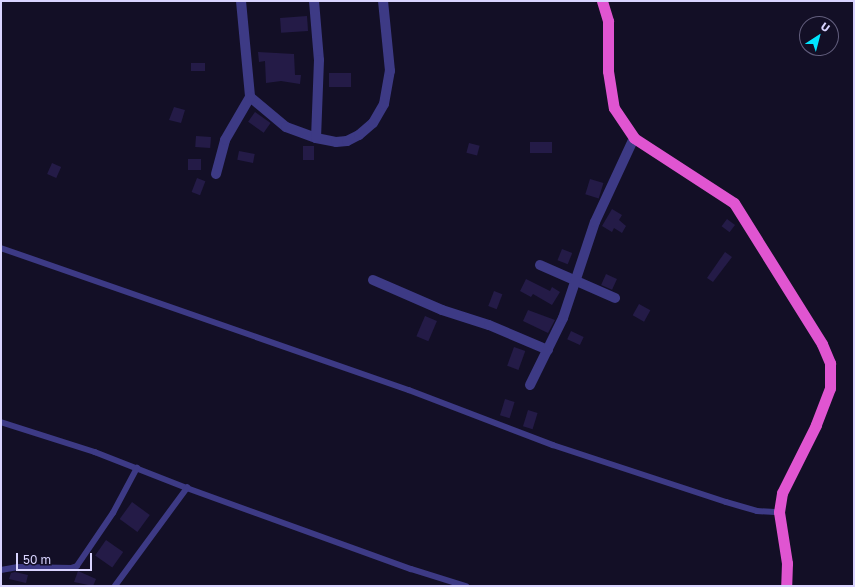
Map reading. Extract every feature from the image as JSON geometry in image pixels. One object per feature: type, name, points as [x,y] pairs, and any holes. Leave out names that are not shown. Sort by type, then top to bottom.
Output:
[{"type":"highway","points":[[602,1],[608,21],[608,71],[614,108],[634,138],[734,204],[822,344],[830,363],[830,388],[816,425],[782,493],[779,512],[787,563],[786,586]]},
{"type":"street","points":[[216,174],[225,140],[250,97],[241,1]]},
{"type":"street","points":[[314,1],[319,60],[316,138]]},
{"type":"street","points":[[250,97],[286,126],[316,138],[336,142],[347,141],[359,135],[373,123],[384,104],[390,71],[383,1]]},
{"type":"street","points":[[530,385],[563,318],[602,202],[634,138]]},
{"type":"street","points":[[540,265],[574,282],[615,298]]},
{"type":"street","points":[[373,280],[442,310],[489,324],[548,350]]},
{"type":"lane","points":[[1,248],[423,395],[553,445],[732,504],[757,511],[779,512]]},
{"type":"lane","points":[[1,422],[137,468],[187,488],[411,569],[466,586]]},
{"type":"lane","points":[[1,570],[18,567],[71,568],[77,566],[113,514],[137,468]]},
{"type":"lane","points":[[114,586],[187,488]]},
{"type":"building","points":[[307,16],[308,31],[281,33],[280,18]]},
{"type":"building","points":[[258,52],[294,54],[295,75],[301,75],[300,84],[281,81],[266,83],[265,61],[259,62]]},
{"type":"building","points":[[191,63],[205,63],[205,71],[191,71]]},
{"type":"building","points":[[329,73],[351,73],[351,87],[329,87]]},
{"type":"building","points":[[174,107],[185,110],[181,123],[169,120]]},
{"type":"building","points":[[255,112],[271,123],[264,133],[248,122]]},
{"type":"building","points":[[196,136],[211,137],[210,148],[195,147]]},
{"type":"building","points":[[530,142],[552,142],[552,153],[530,153]]},
{"type":"building","points":[[469,143],[480,146],[477,156],[466,153]]},
{"type":"building","points":[[303,146],[314,146],[314,160],[303,160]]},
{"type":"building","points":[[239,151],[255,154],[253,163],[237,160]]},
{"type":"building","points":[[188,159],[201,159],[201,170],[188,170]]},
{"type":"building","points":[[52,163],[61,167],[56,178],[47,174]]},
{"type":"building","points":[[197,178],[205,181],[200,195],[192,192]]},
{"type":"building","points":[[590,179],[603,183],[599,198],[585,194]]},
{"type":"building","points":[[612,209],[622,215],[619,220],[626,226],[622,233],[614,228],[612,232],[602,226]]},
{"type":"building","points":[[727,219],[735,225],[730,232],[722,226]]},
{"type":"building","points":[[562,249],[572,253],[568,264],[558,260]]},
{"type":"building","points":[[725,252],[732,257],[713,282],[707,278]]},
{"type":"building","points":[[606,274],[617,279],[612,290],[601,285]]},
{"type":"building","points":[[526,279],[550,291],[552,287],[560,292],[552,305],[533,294],[531,297],[520,291]]},
{"type":"building","points":[[494,291],[502,294],[497,309],[488,306]]},
{"type":"building","points":[[639,304],[650,310],[644,322],[633,315]]},
{"type":"building","points":[[528,310],[555,320],[548,333],[523,321]]},
{"type":"building","points":[[425,316],[437,321],[428,341],[416,336]]},
{"type":"building","points":[[571,331],[584,337],[580,345],[567,339]]},
{"type":"building","points":[[514,347],[525,351],[518,370],[507,366]]},
{"type":"building","points":[[505,399],[515,402],[510,418],[500,415]]},
{"type":"building","points":[[528,410],[538,413],[533,429],[523,426]]},
{"type":"building","points":[[132,502],[150,515],[137,532],[120,519]]},
{"type":"building","points":[[106,540],[123,552],[112,568],[95,556]]},
{"type":"building","points":[[78,571],[96,579],[93,586],[74,582]]},
{"type":"building","points":[[15,572],[28,575],[26,583],[9,579],[11,573]]}]
